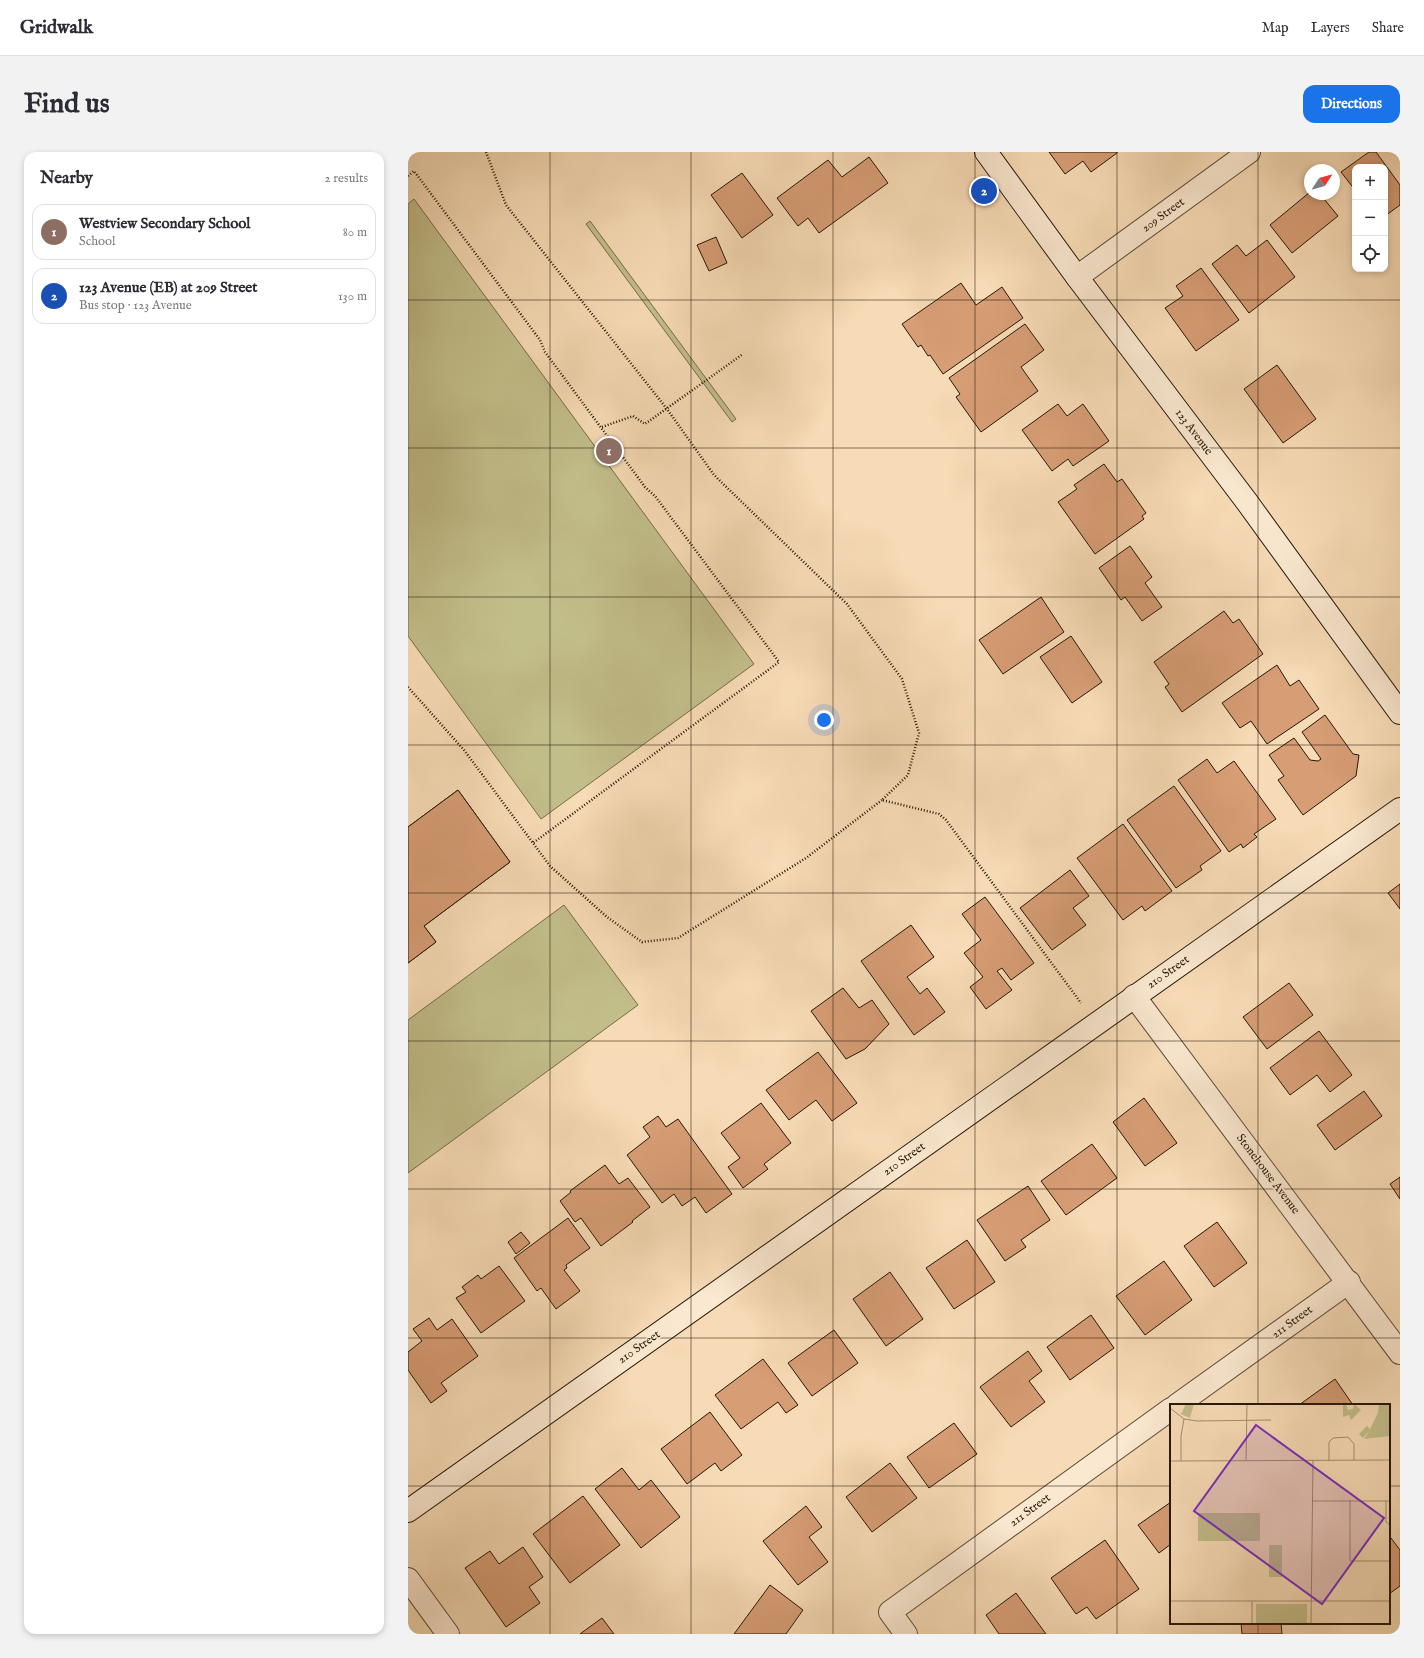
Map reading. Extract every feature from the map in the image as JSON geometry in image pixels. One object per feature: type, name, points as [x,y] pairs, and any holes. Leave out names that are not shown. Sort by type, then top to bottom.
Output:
[{"type":"street","name":"123 Avenue","points":[[986,152],[1077,277],[1247,502],[1400,713]]},
{"type":"street","name":"209 Street","points":[[1077,277],[1249,152]]},
{"type":"street","name":"210 Street","points":[[408,1511],[1400,809]]},
{"type":"street","name":"Stonehouse Avenue","points":[[1134,996],[1349,1282],[1400,1353]]},
{"type":"street","name":"211 Street","points":[[1178,1404],[1349,1282]]},
{"type":"street","name":"211 Street","points":[[906,1634],[890,1612],[1170,1410]]},
{"type":"street","points":[[408,1579],[448,1634]]},
{"type":"path","points":[[408,687],[464,750],[533,843],[556,871],[607,917],[642,942],[678,938],[806,858],[882,800],[908,775],[919,733],[902,679],[847,604],[714,475],[668,409],[506,205],[486,152]]},
{"type":"path","points":[[408,176],[414,171],[540,340],[545,352],[645,487],[655,496],[779,662],[533,843]]},
{"type":"path","points":[[602,427],[633,416],[645,424],[743,354]]},
{"type":"path","points":[[882,800],[938,814],[946,820],[1096,1024]]},
{"type":"shaded area","points":[[414,199],[754,664],[541,819],[408,636],[408,204]]},
{"type":"shaded area","points":[[590,221],[736,419],[732,422],[586,224]]},
{"type":"shaded area","points":[[564,905],[638,1005],[408,1173],[408,1020]]},
{"type":"building","points":[[1049,152],[1117,153],[1091,172],[1083,161],[1065,174]]},
{"type":"building","points":[[1369,152],[1376,152],[1385,164],[1352,164]]},
{"type":"building","points":[[869,157],[888,183],[819,233],[808,218],[798,226],[777,198],[828,160],[842,177]]},
{"type":"building","points":[[1352,164],[1352,186],[1341,172]]},
{"type":"building","points":[[1388,168],[1400,185],[1400,205],[1388,214]]},
{"type":"building","points":[[742,173],[773,215],[742,238],[711,195]]},
{"type":"building","points":[[1304,197],[1304,200],[1325,200],[1338,216],[1292,253],[1270,225]]},
{"type":"building","points":[[716,237],[727,263],[709,271],[697,245]]},
{"type":"building","points":[[1267,240],[1295,277],[1249,313],[1212,264],[1237,245],[1246,256]]},
{"type":"building","points":[[1201,268],[1239,320],[1196,351],[1165,308],[1183,296],[1176,286]]},
{"type":"building","points":[[961,283],[976,305],[1002,287],[1023,318],[943,374],[921,345],[918,347],[902,324]]},
{"type":"building","points":[[1025,324],[1044,350],[1021,367],[1038,391],[981,432],[956,397],[960,394],[949,378]]},
{"type":"building","points":[[1277,365],[1316,419],[1283,443],[1244,389]]},
{"type":"building","points":[[1058,404],[1067,416],[1083,404],[1109,441],[1073,466],[1068,459],[1052,471],[1022,430]]},
{"type":"building","points":[[1104,464],[1117,482],[1122,479],[1146,513],[1142,516],[1144,519],[1095,554],[1058,502],[1077,489],[1074,485]]},
{"type":"building","points":[[1130,546],[1152,577],[1145,583],[1162,607],[1142,621],[1125,597],[1121,600],[1099,568]]},
{"type":"building","points":[[1041,597],[1064,632],[1003,674],[979,640]]},
{"type":"building","points":[[1224,611],[1233,623],[1239,619],[1263,654],[1182,712],[1165,687],[1169,684],[1154,662]]},
{"type":"building","points":[[1071,636],[1102,682],[1072,703],[1040,657]]},
{"type":"building","points":[[1277,665],[1290,686],[1299,680],[1319,709],[1267,744],[1251,721],[1240,728],[1222,703]]},
{"type":"building","points":[[1325,715],[1353,754],[1359,755],[1356,776],[1303,815],[1278,780],[1284,776],[1269,755],[1294,738],[1310,760],[1318,761],[1321,759],[1302,732]]},
{"type":"building","points":[[1207,759],[1217,773],[1234,761],[1276,819],[1254,834],[1257,837],[1243,848],[1241,844],[1229,852],[1178,780]]},
{"type":"building","points":[[1174,786],[1221,851],[1200,866],[1202,870],[1176,888],[1127,820]]},
{"type":"building","points":[[458,790],[510,862],[424,926],[436,942],[408,963],[408,827]]},
{"type":"building","points":[[458,790],[510,862],[424,926],[436,942],[408,963],[408,827]]},
{"type":"building","points":[[1123,824],[1172,891],[1145,911],[1142,906],[1123,920],[1077,858]]},
{"type":"building","points":[[1070,870],[1089,896],[1073,908],[1086,925],[1052,950],[1020,908]]},
{"type":"building","points":[[1400,884],[1400,909],[1388,893]]},
{"type":"building","points":[[985,897],[1034,963],[1011,980],[1002,968],[997,971],[1012,990],[986,1009],[970,987],[983,977],[964,953],[981,940],[962,914]]},
{"type":"building","points":[[911,925],[934,957],[907,977],[920,994],[927,988],[945,1012],[914,1035],[861,961]]},
{"type":"building","points":[[1289,983],[1313,1015],[1267,1049],[1243,1017]]},
{"type":"building","points":[[843,988],[859,1008],[872,1000],[889,1024],[865,1049],[846,1059],[811,1011]]},
{"type":"building","points":[[1319,1031],[1352,1075],[1330,1092],[1317,1075],[1290,1095],[1270,1068]]},
{"type":"building","points":[[818,1052],[857,1103],[832,1121],[816,1100],[789,1120],[766,1090]]},
{"type":"building","points":[[1364,1091],[1382,1116],[1335,1150],[1317,1125]]},
{"type":"building","points":[[1144,1098],[1177,1143],[1145,1166],[1113,1122]]},
{"type":"building","points":[[761,1103],[791,1143],[764,1164],[768,1169],[743,1188],[728,1167],[740,1158],[721,1133]]},
{"type":"building","points":[[658,1116],[666,1127],[678,1119],[732,1194],[706,1213],[695,1197],[682,1206],[674,1194],[662,1203],[627,1155],[650,1137],[643,1127]]},
{"type":"building","points":[[1092,1144],[1117,1178],[1066,1215],[1041,1181]]},
{"type":"building","points":[[605,1165],[619,1184],[628,1178],[650,1207],[601,1246],[581,1218],[575,1222],[560,1201],[571,1192],[570,1191]]},
{"type":"building","points":[[1400,1177],[1400,1199],[1390,1184]]},
{"type":"building","points":[[1028,1186],[1050,1220],[1021,1240],[1026,1247],[1005,1261],[977,1220]]},
{"type":"building","points":[[568,1218],[590,1248],[566,1265],[567,1268],[564,1270],[580,1291],[556,1309],[541,1288],[537,1291],[514,1258]]},
{"type":"building","points":[[1217,1222],[1247,1263],[1214,1287],[1184,1246]]},
{"type":"building","points":[[521,1232],[530,1243],[516,1254],[508,1242]]},
{"type":"building","points":[[967,1240],[995,1282],[954,1309],[926,1268]]},
{"type":"building","points":[[1164,1261],[1192,1300],[1145,1335],[1116,1296]]},
{"type":"building","points":[[499,1266],[525,1301],[481,1333],[456,1298],[466,1292],[462,1287],[478,1275],[481,1279]]},
{"type":"building","points":[[890,1272],[923,1319],[886,1346],[853,1299]]},
{"type":"building","points":[[1091,1315],[1114,1348],[1070,1380],[1047,1347]]},
{"type":"building","points":[[429,1318],[437,1330],[452,1319],[478,1356],[441,1383],[447,1391],[431,1403],[408,1370],[408,1352],[422,1341],[413,1329]]},
{"type":"building","points":[[834,1330],[858,1363],[812,1396],[788,1363]]},
{"type":"building","points":[[1028,1351],[1042,1371],[1029,1381],[1045,1402],[1011,1427],[980,1387]]},
{"type":"building","points":[[763,1359],[798,1405],[786,1413],[778,1402],[741,1429],[715,1395]]},
{"type":"building","points":[[1335,1379],[1352,1404],[1300,1404]]},
{"type":"building","points":[[710,1412],[742,1455],[721,1471],[715,1463],[687,1484],[661,1449]]},
{"type":"building","points":[[954,1423],[977,1454],[929,1488],[907,1457]]},
{"type":"building","points":[[890,1463],[917,1498],[872,1532],[846,1497]]},
{"type":"building","points":[[622,1468],[639,1490],[651,1480],[680,1517],[641,1548],[595,1489]]},
{"type":"building","points":[[583,1496],[620,1545],[570,1583],[533,1534]]},
{"type":"building","points":[[1170,1503],[1170,1545],[1159,1553],[1138,1525]]},
{"type":"building","points":[[806,1506],[822,1527],[809,1537],[828,1562],[798,1585],[763,1541]]},
{"type":"building","points":[[1390,1538],[1400,1550],[1400,1586],[1390,1593]]},
{"type":"building","points":[[1105,1540],[1139,1589],[1096,1619],[1087,1607],[1076,1614],[1051,1578]]},
{"type":"building","points":[[523,1547],[543,1577],[529,1587],[540,1603],[506,1627],[465,1568],[490,1551],[499,1564]]},
{"type":"building","points":[[770,1585],[803,1610],[786,1634],[734,1634]]},
{"type":"building","points":[[1016,1593],[1046,1634],[999,1634],[986,1615]]},
{"type":"building","points":[[602,1618],[614,1634],[580,1634]]},
{"type":"building","points":[[1241,1624],[1281,1624],[1282,1634],[1242,1634]]},
{"type":"place","name":"123 Avenue (EB) at 209 Street","points":[[984,191]]},
{"type":"place","name":"Westview Secondary School","points":[[609,451]]}]
